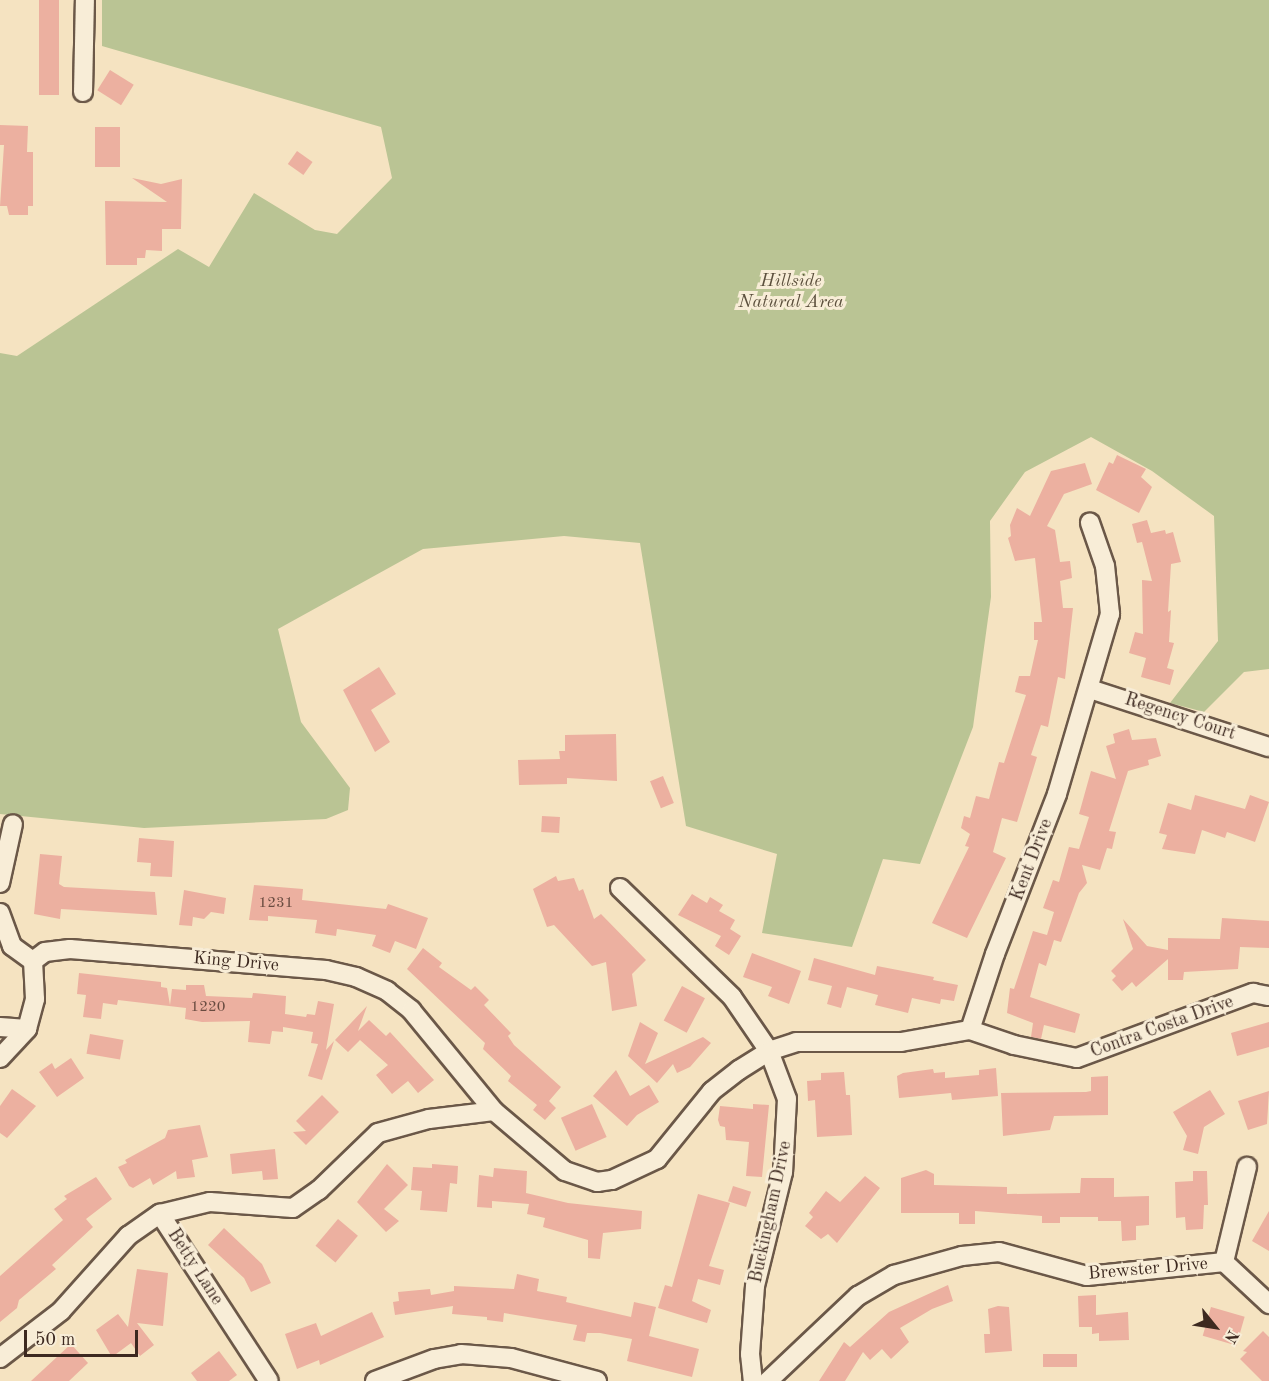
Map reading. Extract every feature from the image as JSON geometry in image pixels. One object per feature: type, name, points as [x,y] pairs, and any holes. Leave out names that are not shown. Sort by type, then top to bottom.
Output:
[{"type":"street","points":[[83,92],[85,0]]},
{"type":"street","name":"Kent Drive","points":[[970,1030],[995,954],[1056,794],[1090,689],[1110,614],[1105,566],[1090,523]]},
{"type":"street","name":"Regency Court","points":[[1090,689],[1269,747]]},
{"type":"street","points":[[0,883],[14,824]]},
{"type":"street","name":"Buckingham Drive","points":[[620,888],[658,929],[708,971],[769,1051],[787,1099],[788,1127],[783,1172],[755,1286],[750,1354],[753,1381]]},
{"type":"street","points":[[0,913],[12,946],[33,961],[35,999],[27,1029],[0,1058]]},
{"type":"street","name":"King Drive","points":[[33,961],[45,952],[70,949],[326,970],[356,977],[387,991],[411,1010],[494,1111]]},
{"type":"street","name":"Contra Costa Drive","points":[[494,1111],[565,1171],[597,1182],[612,1180],[657,1159],[712,1091],[769,1051],[814,1040],[901,1042],[970,1030],[1077,1059],[1253,993],[1269,996]]},
{"type":"street","points":[[0,1027],[27,1029]]},
{"type":"street","points":[[0,1358],[28,1340],[61,1311],[128,1236],[160,1214],[210,1202],[293,1208],[319,1190],[378,1133],[429,1119],[494,1111]]},
{"type":"street","points":[[1224,1262],[1246,1167]]},
{"type":"street","name":"Betty Lane","points":[[160,1214],[269,1381]]},
{"type":"street","name":"Brewster Drive","points":[[768,1381],[858,1296],[894,1275],[919,1265],[999,1252],[1087,1276],[1224,1262],[1269,1304]]},
{"type":"street","points":[[375,1381],[434,1359],[461,1354],[511,1358],[597,1381]]},
{"type":"green space","name":"Hillside Natural Area","points":[[102,0],[1269,0],[1269,669],[1244,672],[1204,712],[1170,703],[1218,641],[1214,516],[1152,471],[1091,437],[1025,472],[990,521],[991,597],[973,727],[920,864],[883,859],[852,947],[762,933],[777,854],[686,826],[640,543],[564,536],[423,549],[278,629],[301,722],[350,788],[348,810],[326,819],[144,828],[0,814],[0,353],[17,356],[178,249],[209,267],[254,193],[315,230],[337,234],[392,178],[381,127],[102,46]]},
{"type":"building","points":[[39,0],[59,0],[59,95],[39,95]]},
{"type":"building","points":[[110,70],[134,85],[121,105],[97,90]]},
{"type":"building","points":[[0,125],[28,126],[27,152],[33,152],[33,206],[28,206],[28,215],[9,215],[7,206],[0,206],[4,145],[0,145]]},
{"type":"building","points":[[95,127],[120,127],[120,167],[95,167]]},
{"type":"building","points":[[297,151],[313,162],[303,175],[288,164]]},
{"type":"building","points":[[132,178],[161,184],[182,179],[181,229],[162,229],[162,251],[146,250],[145,258],[137,258],[137,265],[106,265],[105,201],[167,202]]},
{"type":"building","points":[[1117,455],[1146,469],[1141,477],[1152,487],[1139,513],[1096,490],[1109,462],[1113,464]]},
{"type":"building","points":[[1085,463],[1092,484],[1064,494],[1047,526],[1055,530],[1060,562],[1070,561],[1072,578],[1060,581],[1063,608],[1073,608],[1065,679],[1058,677],[1048,727],[1041,725],[1031,755],[1037,757],[1017,822],[1002,818],[993,852],[1006,858],[967,938],[932,923],[969,847],[965,846],[970,834],[961,828],[964,816],[970,818],[976,796],[989,799],[999,762],[1004,763],[1026,695],[1015,692],[1019,676],[1030,676],[1038,640],[1034,640],[1034,622],[1042,622],[1035,558],[1015,561],[1008,538],[1011,536],[1010,525],[1017,508],[1030,516],[1051,471]]},
{"type":"building","points":[[1147,520],[1151,533],[1165,530],[1166,534],[1173,532],[1181,562],[1171,564],[1169,642],[1174,643],[1167,668],[1174,670],[1170,685],[1141,677],[1146,658],[1129,653],[1135,632],[1143,634],[1142,580],[1152,581],[1142,542],[1137,543],[1132,524]]},
{"type":"building","points":[[379,667],[396,694],[371,710],[390,742],[375,752],[343,690]]},
{"type":"building","points":[[1129,729],[1132,740],[1156,738],[1161,756],[1148,760],[1149,765],[1128,771],[1109,831],[1116,832],[1112,849],[1107,848],[1100,870],[1082,865],[1087,883],[1079,893],[1061,942],[1054,940],[1046,966],[1039,963],[1030,997],[1080,1014],[1075,1033],[1044,1025],[1041,1039],[1031,1037],[1033,1023],[1007,1013],[1010,988],[1014,989],[1033,931],[1047,935],[1054,912],[1043,908],[1053,880],[1059,882],[1069,847],[1079,849],[1089,817],[1079,814],[1091,771],[1116,779],[1106,746],[1115,743],[1113,734]]},
{"type":"building","points":[[616,734],[617,781],[567,778],[567,784],[519,785],[518,760],[560,759],[559,751],[565,751],[565,735]]},
{"type":"building","points":[[663,776],[674,803],[661,808],[650,781]]},
{"type":"building","points":[[1195,795],[1245,809],[1250,795],[1269,802],[1255,842],[1227,832],[1225,838],[1202,830],[1195,854],[1162,849],[1167,835],[1159,833],[1168,803],[1191,810]]},
{"type":"building","points":[[542,816],[560,817],[559,833],[541,832]]},
{"type":"building","points":[[139,838],[174,841],[172,877],[150,876],[151,863],[137,862]]},
{"type":"building","points":[[40,854],[62,856],[59,884],[64,887],[155,892],[157,915],[61,909],[60,919],[34,914]]},
{"type":"building","points":[[556,876],[558,881],[574,878],[579,891],[583,889],[594,919],[601,914],[646,960],[632,974],[637,1006],[612,1011],[606,962],[592,966],[554,925],[547,927],[533,889]]},
{"type":"building","points":[[254,885],[303,889],[302,900],[386,909],[388,904],[428,918],[416,949],[395,941],[390,953],[372,946],[376,935],[337,929],[336,936],[315,933],[317,920],[268,916],[268,921],[249,920]]},
{"type":"building","points":[[184,890],[226,898],[224,914],[211,912],[204,919],[193,917],[192,926],[179,925]]},
{"type":"building","points":[[692,894],[707,903],[710,897],[723,905],[719,911],[735,920],[730,929],[741,936],[729,955],[715,946],[721,936],[678,915]]},
{"type":"building","points":[[1222,918],[1269,921],[1269,948],[1240,947],[1238,969],[1184,972],[1183,980],[1168,980],[1168,959],[1136,987],[1132,982],[1122,991],[1112,980],[1116,976],[1111,971],[1133,949],[1123,919],[1147,946],[1168,950],[1168,938],[1220,939]]},
{"type":"building","points":[[423,948],[442,963],[439,967],[471,990],[475,986],[489,1000],[484,1005],[511,1033],[508,1036],[514,1045],[561,1087],[549,1101],[556,1108],[545,1120],[533,1110],[537,1105],[508,1081],[511,1076],[483,1049],[485,1043],[407,969]]},
{"type":"building","points":[[752,953],[801,971],[789,1004],[768,996],[772,987],[743,977]]},
{"type":"building","points":[[814,958],[875,975],[877,966],[934,977],[933,980],[958,985],[954,1001],[941,999],[940,1004],[912,998],[908,1013],[875,1005],[878,995],[847,987],[841,1008],[827,1004],[832,986],[808,980]]},
{"type":"building","points":[[79,973],[161,982],[161,987],[167,988],[170,1005],[172,989],[186,990],[186,985],[204,985],[206,996],[252,998],[253,993],[286,996],[285,1014],[306,1017],[307,1014],[315,1015],[318,1001],[334,1004],[326,1050],[334,1041],[322,1080],[308,1076],[318,1044],[311,1043],[313,1032],[283,1027],[283,1032],[272,1031],[270,1044],[248,1042],[250,1021],[202,1022],[185,1019],[186,1008],[118,1000],[117,1005],[103,1003],[101,1019],[83,1017],[86,995],[77,994]]},
{"type":"building","points":[[682,986],[705,998],[687,1033],[664,1020]]},
{"type":"building","points":[[367,1006],[358,1031],[369,1020],[386,1036],[390,1032],[434,1080],[418,1093],[408,1081],[392,1094],[376,1075],[388,1065],[360,1040],[348,1052],[335,1040]]},
{"type":"building","points":[[640,1022],[658,1033],[645,1064],[703,1037],[711,1043],[690,1067],[677,1073],[673,1064],[657,1083],[628,1056]]},
{"type":"building","points":[[1269,1022],[1269,1047],[1237,1056],[1231,1033]]},
{"type":"building","points":[[90,1034],[123,1040],[120,1060],[87,1054]]},
{"type":"building","points":[[71,1058],[84,1078],[57,1097],[39,1072],[52,1063],[55,1069]]},
{"type":"building","points":[[996,1068],[998,1096],[952,1100],[951,1093],[899,1098],[897,1076],[903,1073],[933,1069],[934,1073],[945,1072],[945,1078],[979,1075],[979,1070]]},
{"type":"building","points":[[616,1070],[630,1096],[649,1085],[659,1102],[637,1115],[627,1126],[593,1096]]},
{"type":"building","points":[[844,1072],[846,1095],[850,1095],[852,1135],[817,1137],[815,1100],[808,1101],[807,1081],[821,1080],[821,1073]]},
{"type":"building","points":[[1108,1076],[1108,1115],[1054,1116],[1050,1130],[1003,1136],[1001,1093],[1086,1092],[1091,1091],[1091,1077]]},
{"type":"building","points":[[12,1089],[36,1106],[7,1138],[0,1133],[0,1106]]},
{"type":"building","points":[[1210,1090],[1225,1114],[1204,1127],[1198,1154],[1183,1150],[1187,1136],[1173,1112]]},
{"type":"building","points":[[1269,1091],[1267,1124],[1248,1130],[1238,1101]]},
{"type":"building","points":[[322,1095],[339,1112],[306,1145],[293,1132],[306,1131],[296,1121]]},
{"type":"building","points":[[592,1104],[607,1137],[576,1151],[561,1118]]},
{"type":"building","points":[[753,1104],[769,1105],[762,1177],[746,1176],[749,1142],[726,1140],[725,1127],[720,1126],[718,1120],[720,1106],[753,1109]]},
{"type":"building","points":[[200,1125],[208,1157],[192,1160],[195,1177],[177,1179],[176,1171],[153,1185],[150,1178],[133,1188],[129,1186],[118,1167],[127,1163],[125,1160],[165,1138],[168,1130]]},
{"type":"building","points":[[275,1149],[278,1179],[263,1180],[262,1171],[232,1174],[230,1154]]},
{"type":"building","points":[[387,1164],[408,1185],[384,1209],[399,1221],[386,1232],[357,1202]]},
{"type":"building","points":[[432,1164],[458,1166],[457,1184],[450,1183],[447,1212],[420,1210],[422,1191],[411,1190],[413,1167],[432,1168]]},
{"type":"building","points":[[494,1168],[527,1171],[526,1193],[568,1203],[642,1211],[641,1229],[603,1233],[600,1259],[588,1258],[588,1240],[543,1227],[545,1218],[527,1214],[529,1204],[492,1201],[492,1208],[477,1207],[479,1175],[493,1177]]},
{"type":"building","points":[[926,1170],[934,1174],[934,1185],[1007,1187],[1007,1194],[1080,1193],[1081,1178],[1114,1178],[1114,1197],[1149,1196],[1149,1225],[1136,1226],[1136,1240],[1122,1241],[1121,1221],[1098,1221],[1098,1217],[1060,1217],[1060,1223],[1042,1223],[1042,1216],[975,1211],[975,1224],[959,1224],[959,1213],[901,1213],[901,1178]]},
{"type":"building","points":[[1193,1171],[1207,1171],[1208,1205],[1204,1205],[1203,1229],[1186,1230],[1185,1217],[1176,1218],[1175,1182],[1193,1181]]},
{"type":"building","points":[[865,1176],[880,1188],[837,1243],[828,1234],[821,1239],[805,1226],[813,1217],[809,1213],[826,1191],[840,1202]]},
{"type":"building","points":[[96,1177],[112,1199],[86,1219],[93,1227],[52,1265],[56,1269],[19,1300],[17,1308],[0,1322],[0,1276],[63,1220],[54,1209],[67,1199],[64,1196]]},
{"type":"building","points":[[733,1186],[751,1192],[746,1207],[728,1201]]},
{"type":"building","points":[[698,1194],[730,1203],[709,1266],[724,1270],[720,1285],[698,1279],[692,1301],[711,1310],[707,1323],[658,1308],[665,1285],[672,1287]]},
{"type":"building","points":[[1269,1211],[1269,1251],[1252,1241]]},
{"type":"building","points":[[338,1219],[358,1236],[335,1263],[316,1246]]},
{"type":"building","points":[[224,1228],[262,1264],[271,1283],[251,1292],[244,1278],[208,1245]]},
{"type":"building","points":[[137,1269],[168,1273],[163,1326],[137,1323],[154,1345],[140,1356],[131,1343],[112,1357],[96,1330],[118,1314],[128,1327]]},
{"type":"building","points":[[517,1274],[539,1279],[537,1291],[567,1297],[566,1302],[631,1317],[634,1302],[656,1307],[649,1336],[699,1349],[692,1377],[627,1361],[632,1339],[587,1333],[585,1342],[573,1340],[577,1325],[504,1313],[503,1322],[487,1320],[487,1317],[452,1314],[453,1306],[395,1315],[393,1302],[399,1301],[398,1292],[430,1289],[431,1295],[454,1291],[454,1286],[514,1289]]},
{"type":"building","points":[[948,1285],[953,1301],[932,1309],[900,1328],[909,1342],[891,1359],[882,1349],[870,1360],[863,1352],[845,1381],[819,1381],[844,1342],[850,1347],[889,1312]]},
{"type":"building","points":[[1096,1295],[1096,1315],[1128,1312],[1129,1340],[1099,1341],[1099,1333],[1092,1334],[1092,1327],[1079,1327],[1078,1296]]},
{"type":"building","points":[[998,1306],[1009,1307],[1012,1351],[985,1353],[984,1334],[990,1334],[988,1309]]},
{"type":"building","points":[[1211,1307],[1245,1317],[1236,1345],[1203,1336]]},
{"type":"building","points":[[372,1312],[384,1337],[320,1365],[319,1360],[297,1369],[285,1334],[316,1323],[321,1336]]},
{"type":"building","points":[[1263,1331],[1269,1337],[1269,1381],[1262,1381],[1240,1359],[1247,1352],[1243,1351]]},
{"type":"building","points":[[71,1344],[88,1363],[69,1381],[31,1381]]},
{"type":"building","points":[[219,1351],[237,1375],[229,1381],[197,1381],[191,1373]]},
{"type":"building","points":[[1043,1354],[1077,1354],[1077,1367],[1043,1367]]}]
